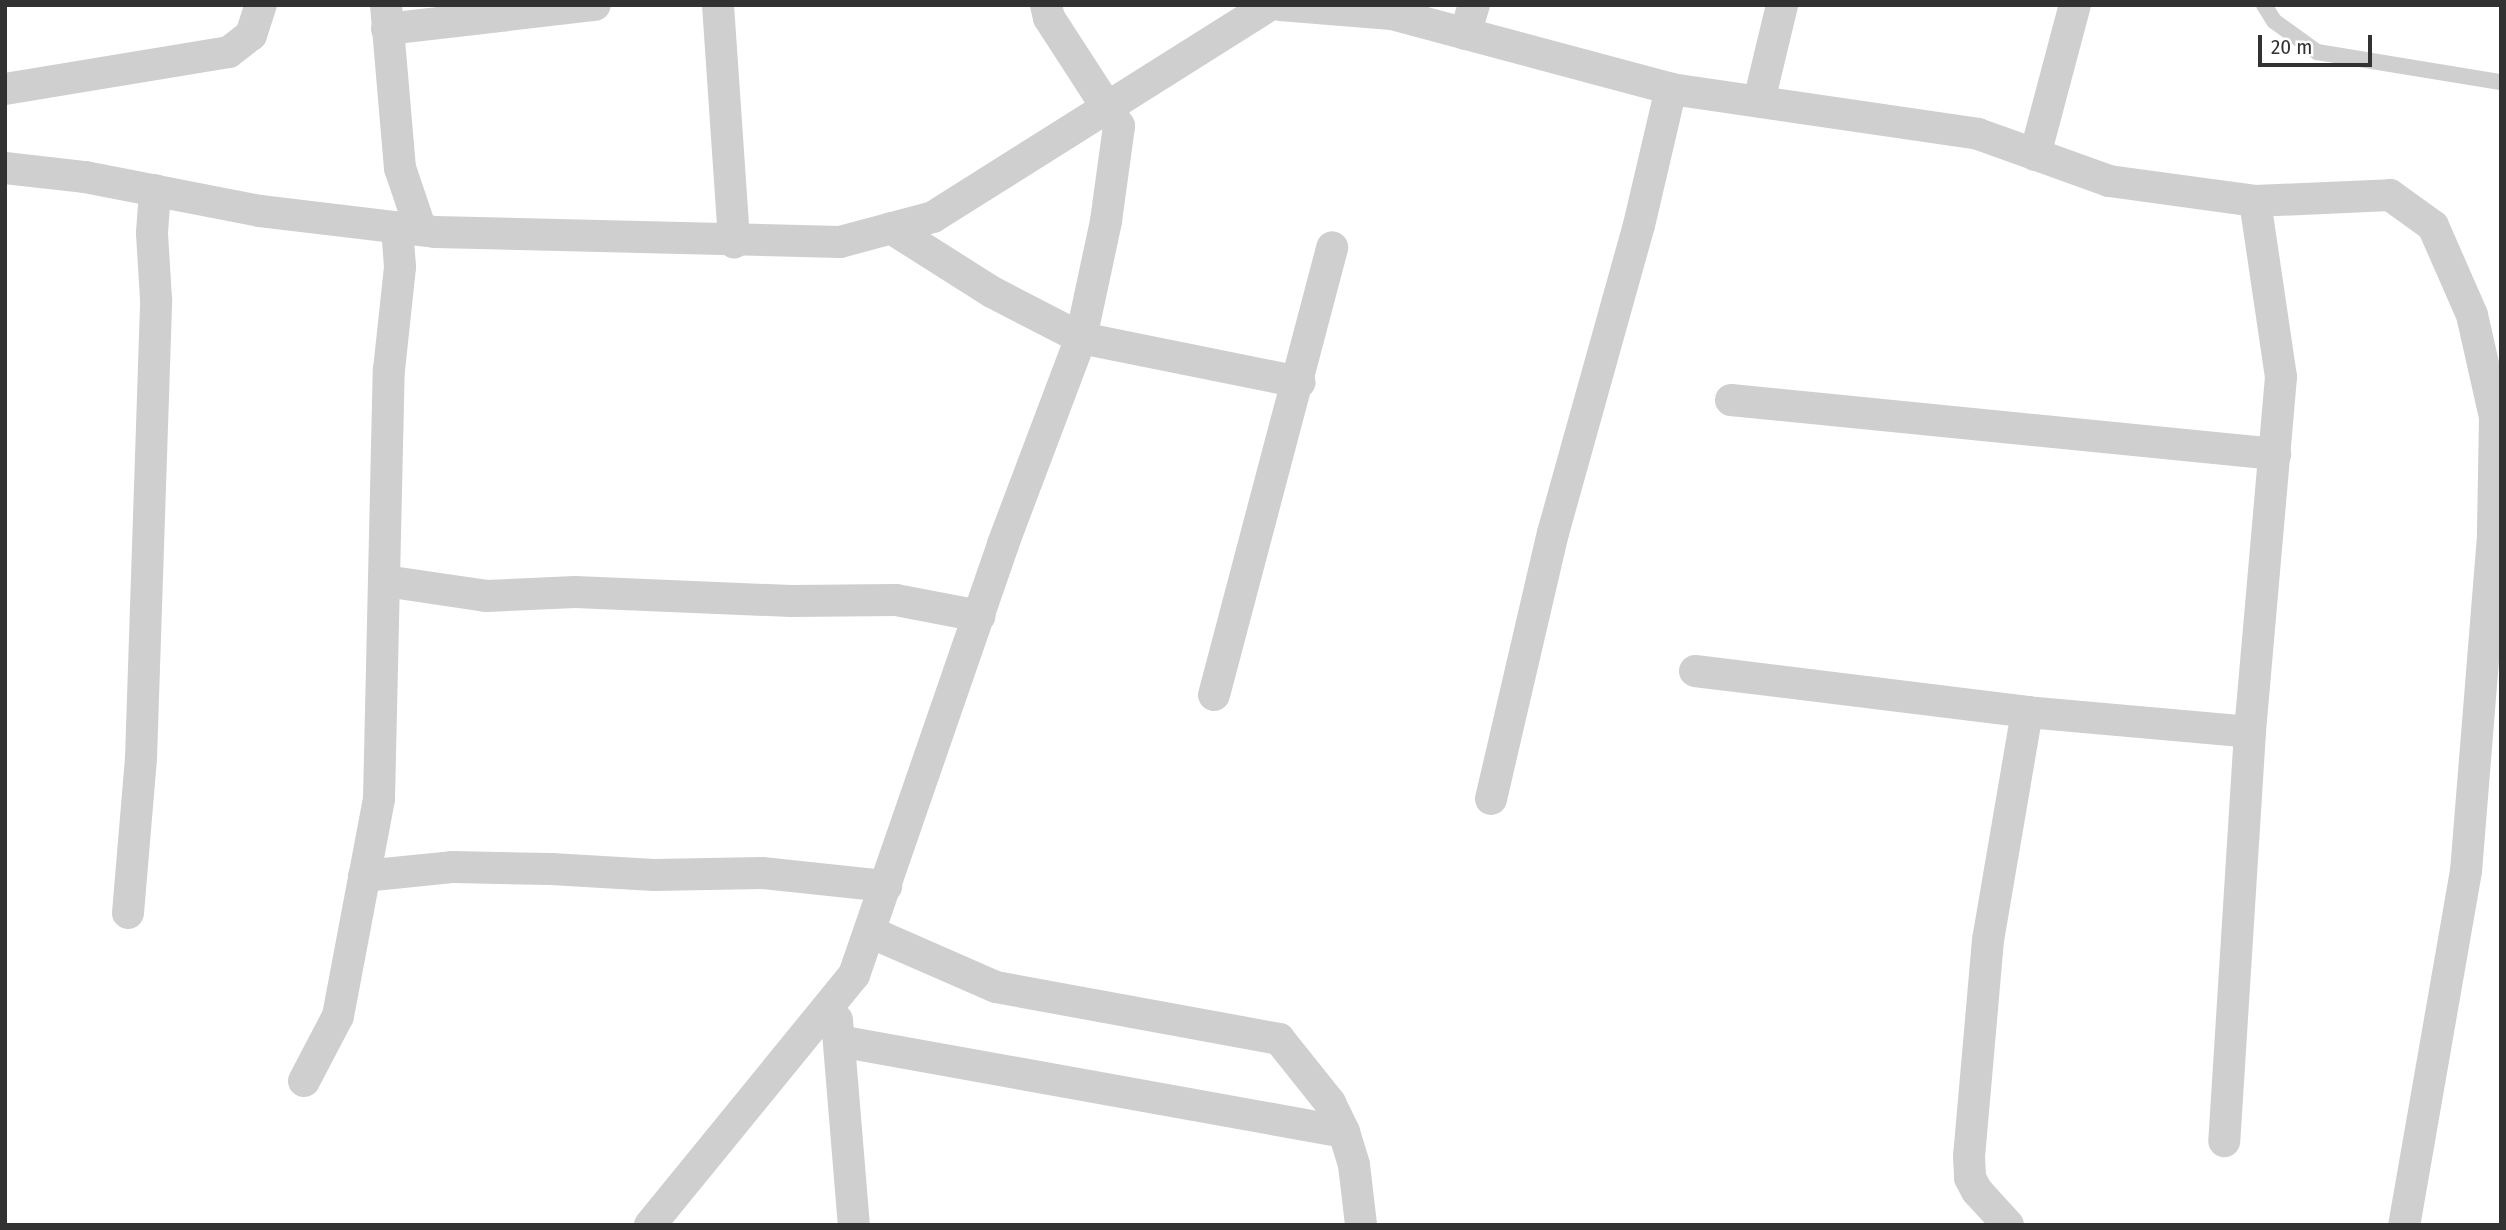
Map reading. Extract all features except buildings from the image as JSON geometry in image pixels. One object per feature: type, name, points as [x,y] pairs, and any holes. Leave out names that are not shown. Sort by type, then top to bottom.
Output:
[{"type":"street","points":[[5,89],[229,52],[251,36],[261,5]]},
{"type":"street","points":[[304,1081],[338,1016],[379,799],[388,370],[400,267],[409,229],[400,168],[387,17],[595,5]]},
{"type":"street","points":[[718,5],[734,242]]},
{"type":"street","points":[[650,1225],[854,975],[979,616],[1081,338],[1107,221],[1119,126],[1049,18],[1046,5]]},
{"type":"street","points":[[5,168],[155,190],[260,211],[409,229],[734,242],[840,242],[933,217],[1106,105],[1269,5]]},
{"type":"street","points":[[1280,5],[1470,20],[1671,89],[1978,134],[2109,181],[2255,201],[2390,195],[2433,226],[2472,315],[2495,417],[2493,536],[2466,871],[2404,1225]]},
{"type":"street","points":[[1759,101],[1782,5]]},
{"type":"street","points":[[2035,155],[2075,5]]},
{"type":"street","points":[[1490,799],[1553,533],[1639,225],[1671,89]]},
{"type":"street","points":[[128,913],[141,758],[156,299],[152,233],[155,190]]},
{"type":"street","points":[[2224,1141],[2250,732],[2281,377],[2255,201]]},
{"type":"street","points":[[891,228],[992,292],[1081,338],[1300,382]]},
{"type":"street","points":[[1214,695],[1300,382],[1332,247]]},
{"type":"street","points":[[1731,400],[2275,454]]},
{"type":"street","points":[[385,581],[486,596],[575,592],[791,601],[896,600],[979,616]]},
{"type":"street","points":[[1695,671],[2027,712],[2250,732]]},
{"type":"street","points":[[2008,1225],[1977,1191],[1970,1178],[1969,1156],[1988,940],[2027,712]]},
{"type":"street","points":[[365,876],[452,867],[654,875],[762,873],[886,886]]},
{"type":"street","points":[[870,932],[996,987],[1279,1039],[1329,1103],[1344,1132],[1354,1165],[1361,1225]]},
{"type":"street","points":[[835,997],[853,1225]]},
{"type":"street","points":[[839,1041],[1344,1132]]},
{"type":"lane","points":[[2264,5],[2274,21],[2317,52],[2501,82]]}]
